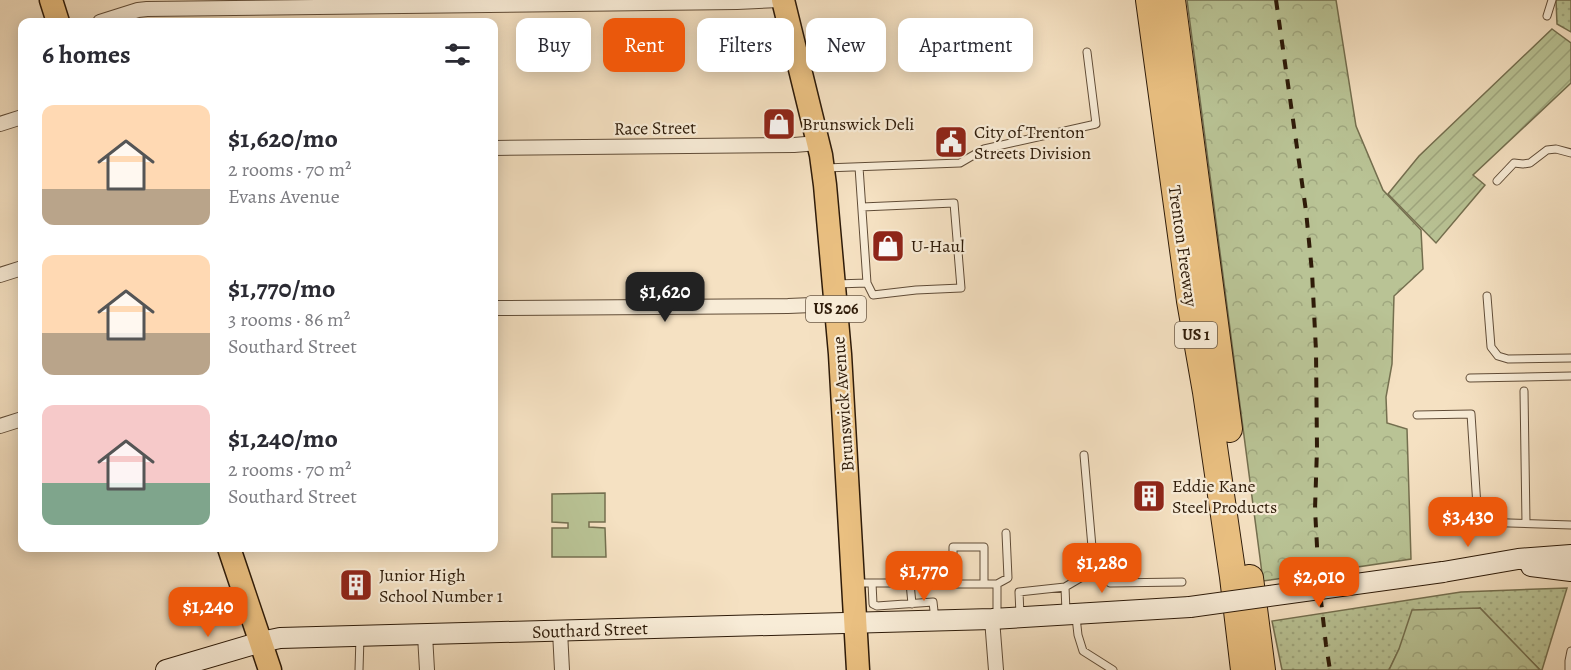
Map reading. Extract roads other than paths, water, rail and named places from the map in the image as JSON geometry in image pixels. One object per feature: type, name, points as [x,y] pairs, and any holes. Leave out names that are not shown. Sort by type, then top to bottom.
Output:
[{"type":"highway","name":"Trenton Freeway","points":[[1149,0],[1190,301],[1233,578],[1244,670]]},
{"type":"highway","name":"Trenton Freeway","points":[[1173,0],[1262,670]]},
{"type":"main road","points":[[51,0],[57,18]]},
{"type":"main road","name":"Brunswick Avenue","points":[[781,0],[823,168],[862,583],[855,622],[858,670]]},
{"type":"main road","points":[[230,552],[270,670]]},
{"type":"street","points":[[113,18],[147,9],[387,3],[781,0]]},
{"type":"street","points":[[0,124],[18,118]]},
{"type":"street","name":"Race Street","points":[[498,148],[818,143]]},
{"type":"street","points":[[0,275],[18,269]]},
{"type":"street","points":[[498,308],[788,306],[835,294]]},
{"type":"street","points":[[0,426],[18,420]]},
{"type":"street","points":[[1498,562],[1571,555]]},
{"type":"street","points":[[1498,562],[1571,571]]},
{"type":"street","name":"Southard Street","points":[[166,670],[280,638],[994,619],[1190,608],[1498,562]]},
{"type":"street","points":[[994,619],[996,670]]},
{"type":"street","points":[[560,631],[562,670]]},
{"type":"street","points":[[425,635],[427,670]]},
{"type":"lane","points":[[1547,16],[1552,0]]},
{"type":"lane","points":[[823,168],[960,163],[984,149],[1095,124],[1087,52]]},
{"type":"lane","points":[[1497,181],[1514,163],[1530,163],[1547,150],[1556,148],[1571,153]]},
{"type":"lane","points":[[859,167],[867,283],[873,295],[961,288],[954,203],[862,207]]},
{"type":"lane","points":[[835,294],[867,283]]},
{"type":"lane","points":[[1487,296],[1491,348],[1498,356],[1508,359],[1571,358]]},
{"type":"lane","points":[[1470,378],[1571,376]]},
{"type":"lane","points":[[1524,391],[1526,523]]},
{"type":"lane","points":[[1417,415],[1471,414],[1478,522],[1571,525]]},
{"type":"lane","points":[[1084,454],[1094,570],[1110,583],[1182,582]]},
{"type":"lane","points":[[984,584],[984,547],[953,548],[953,584],[984,584],[997,584],[1008,578],[1006,532]]},
{"type":"lane","points":[[1019,617],[1018,592],[1065,587],[1094,570]]},
{"type":"lane","points":[[912,604],[910,583],[862,583],[873,604],[878,606],[912,604],[933,602],[934,620]]},
{"type":"lane","points":[[994,619],[997,584]]},
{"type":"lane","points":[[1065,587],[1083,651],[1113,670]]},
{"type":"lane","points":[[359,670],[360,636]]},
{"type":"lane","points":[[1569,670],[1571,651]]},
{"type":"railway","points":[[1276,0],[1306,211],[1312,272],[1316,351],[1315,509],[1319,583],[1330,670]]},
{"type":"place","name":"Brunswick Deli","points":[[779,124]]},
{"type":"place","name":"City of Trenton Streets Division","points":[[951,142]]},
{"type":"place","name":"U-Haul","points":[[888,246]]},
{"type":"place","name":"Eddie Kane Steel Products","points":[[1149,496]]},
{"type":"place","name":"Junior High School Number 1","points":[[356,585]]}]
